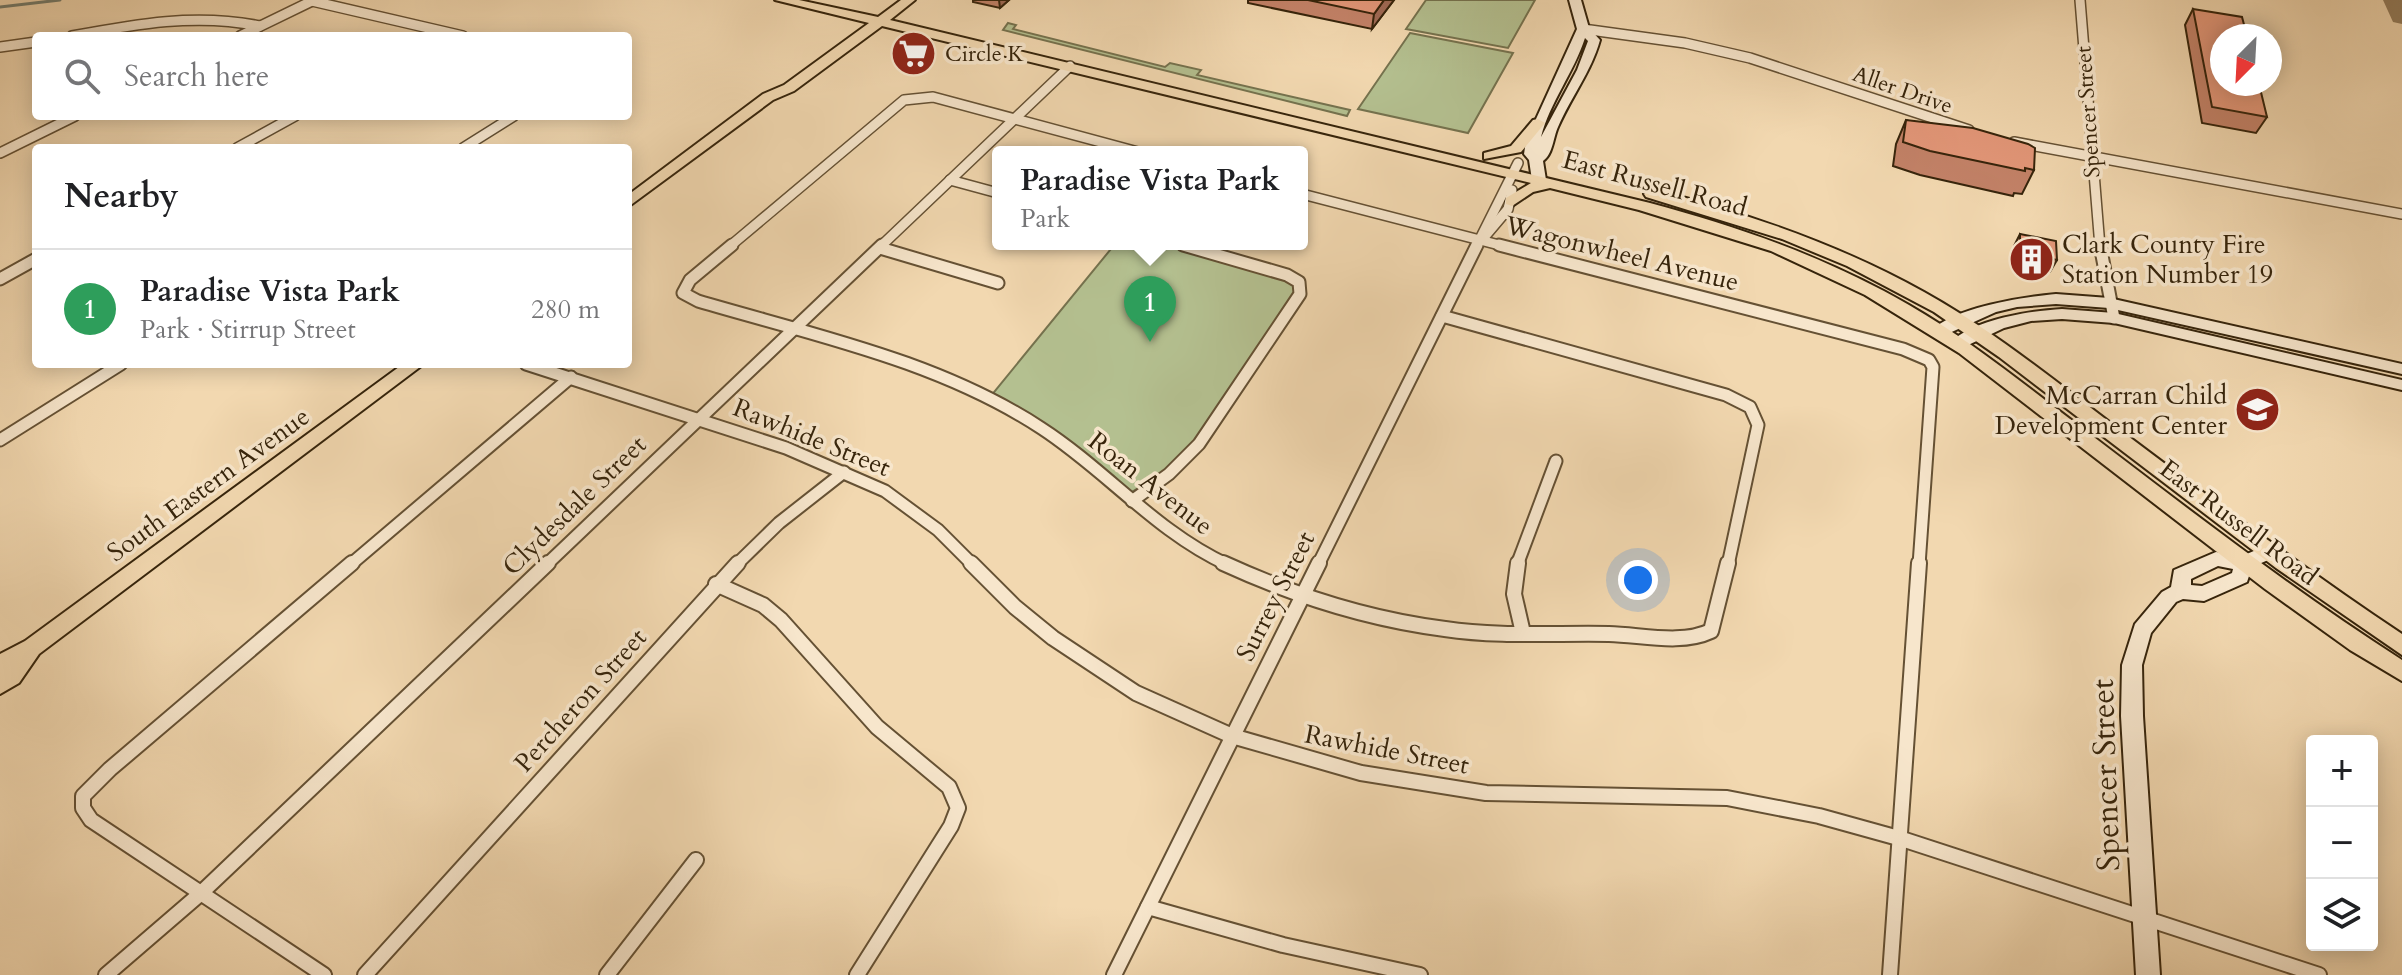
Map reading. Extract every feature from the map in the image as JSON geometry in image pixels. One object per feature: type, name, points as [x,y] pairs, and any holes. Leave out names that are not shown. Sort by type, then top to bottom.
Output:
[{"type":"main road","name":"East Russell Road","points":[[781,0],[881,12],[1070,66],[1171,85],[1489,156],[1514,173]]},
{"type":"main road","name":"East Russell Road","points":[[824,0],[1514,173],[1540,172],[1699,205],[1773,228],[1867,268],[1980,333],[2268,552],[2402,646]]},
{"type":"main road","points":[[632,201],[768,97],[789,88],[881,12],[909,0]]},
{"type":"main road","points":[[1489,156],[1516,149],[1538,123]]},
{"type":"main road","name":"East Russell Road","points":[[1540,172],[1762,241],[1855,282],[1958,343],[2244,563],[2402,672]]},
{"type":"main road","points":[[1512,201],[1528,189],[1540,172]]},
{"type":"main road","name":"South Eastern Avenue","points":[[0,664],[33,647],[410,368]]},
{"type":"main road","name":"South Eastern Avenue","points":[[0,685],[11,676],[33,647]]},
{"type":"street","points":[[1540,172],[1548,132],[1570,98],[1592,50],[1594,40],[1583,29],[1575,0]]},
{"type":"street","name":"Spencer Street","points":[[2080,0],[2096,227],[2112,311]]},
{"type":"street","points":[[248,32],[313,1],[436,32]]},
{"type":"street","points":[[95,32],[177,18],[234,19],[260,26]]},
{"type":"street","points":[[1540,172],[1531,154],[1538,123],[1583,29]]},
{"type":"street","name":"Aller Drive","points":[[1583,29],[1673,41],[1750,58],[1981,134]]},
{"type":"street","points":[[0,47],[32,43]]},
{"type":"street","name":"Clydesdale Street","points":[[106,975],[200,894],[1070,66]]},
{"type":"street","points":[[1557,115],[1556,109],[1566,90],[1559,84]]},
{"type":"street","name":"Roan Avenue","points":[[1013,120],[933,97],[904,100],[690,280],[683,293],[698,301],[795,328],[952,381],[1009,409],[1084,458],[1161,526],[1215,559],[1301,597],[1448,630],[1642,635],[1692,640],[1705,635],[1715,622],[1758,425],[1750,407],[1726,395],[1442,316]]},
{"type":"street","points":[[0,153],[67,120]]},
{"type":"street","points":[[244,144],[288,120]]},
{"type":"street","points":[[469,144],[508,120]]},
{"type":"street","points":[[1013,120],[1115,146]]},
{"type":"street","points":[[2006,140],[2402,214]]},
{"type":"street","points":[[1512,201],[1514,173]]},
{"type":"street","name":"Surrey Street","points":[[1114,975],[1514,173]]},
{"type":"street","points":[[950,180],[992,191]]},
{"type":"street","name":"Wagonwheel Avenue","points":[[1308,196],[1903,349],[1929,360],[1933,367],[1902,839]]},
{"type":"street","name":"Surrey Street","points":[[1481,240],[1504,216],[1512,201]]},
{"type":"street","points":[[880,248],[998,283]]},
{"type":"street","points":[[1132,501],[1169,474],[1199,444],[1300,294],[1299,282],[1287,275],[1201,250]]},
{"type":"street","points":[[0,279],[32,261]]},
{"type":"street","points":[[1939,331],[2017,302],[2056,299],[2402,367]]},
{"type":"street","points":[[1958,343],[2030,316],[2112,311],[2402,385]]},
{"type":"street","points":[[0,440],[115,368]]},
{"type":"street","name":"Rawhide Street","points":[[540,368],[786,448],[885,491],[938,530],[1015,607],[1091,665],[1136,693],[1232,736],[1347,770],[1486,793],[1740,799],[1863,827],[2319,975]]},
{"type":"street","points":[[324,975],[91,820],[83,808],[83,796],[110,769],[571,377]]},
{"type":"street","points":[[1523,633],[1514,594],[1517,565],[1556,461]]},
{"type":"street","name":"Percheron Street","points":[[365,975],[716,584],[779,523],[844,472]]},
{"type":"street","name":"Spencer Street","points":[[2181,591],[2181,575],[2216,559],[2244,563],[2268,552]]},
{"type":"street","name":"Spencer Street","points":[[2148,975],[2132,716],[2132,665],[2148,620],[2169,597],[2181,591],[2204,594],[2240,577],[2244,563]]},
{"type":"street","points":[[716,584],[763,605],[781,620],[877,727],[949,787],[958,808],[951,826],[857,975]]},
{"type":"street","points":[[1890,975],[1902,839]]},
{"type":"street","points":[[607,975],[696,860]]},
{"type":"street","points":[[1148,907],[1303,952],[1420,975]]},
{"type":"green space","points":[[1426,0],[1535,0],[1508,48],[1406,29]]},
{"type":"green space","points":[[1008,23],[1016,25],[1013,29],[1165,67],[1170,63],[1201,70],[1197,75],[1350,110],[1347,116],[1003,30]]},
{"type":"green space","points":[[1410,33],[1513,53],[1468,133],[1358,109]]},
{"type":"green space","points":[[1110,250],[1202,250],[1292,276],[1300,286],[1214,421],[1173,466],[1127,495],[990,397]]},
{"type":"building","points":[[1308,0],[1384,0],[1374,14]]},
{"type":"building","points":[[2193,9],[2242,17],[2244,24],[2210,24],[2210,96],[2262,96],[2267,117],[2212,107]]},
{"type":"building","points":[[911,37],[929,41],[915,53],[896,49]]},
{"type":"building","points":[[1906,120],[1973,128],[2028,144],[2035,148],[2034,170],[2025,168],[2025,171],[1930,151],[1903,142]]},
{"type":"building","points":[[2020,234],[2056,241],[2057,260],[2020,252]]},
{"type":"waterway","points":[[0,7],[60,0]]},
{"type":"taxiway","points":[[2395,0],[2402,17]]},
{"type":"place","name":"Circle K","points":[[914,53]]},
{"type":"place","name":"Clark County Fire Station Number 19","points":[[2031,259]]},
{"type":"place","name":"Paradise Vista Park","points":[[1150,342]]},
{"type":"place","name":"McCarran Child Development Center","points":[[2258,410]]}]
